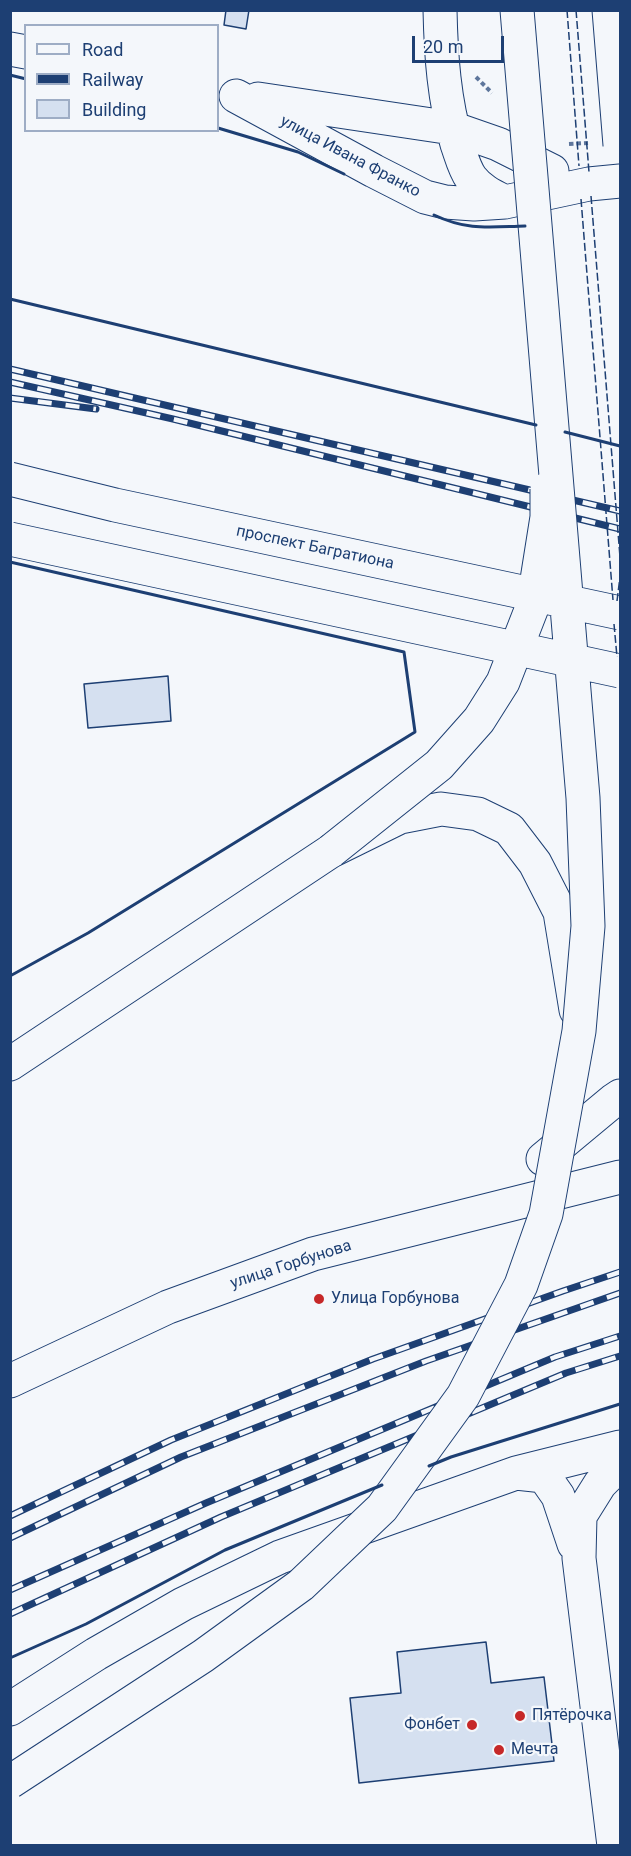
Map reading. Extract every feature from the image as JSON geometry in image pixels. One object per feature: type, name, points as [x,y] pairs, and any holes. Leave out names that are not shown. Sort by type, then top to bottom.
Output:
[{"type":"street","points":[[440,10],[445,94],[452,128],[462,159],[471,178],[487,193],[505,202]]},
{"type":"street","points":[[10,1782],[203,1656],[301,1586],[382,1508],[463,1396],[521,1285],[546,1214],[579,1031],[588,926],[583,798],[517,10]]},
{"type":"street","points":[[609,10],[621,145]]},
{"type":"street","name":"улица Ивана Франко","points":[[227,94],[452,128],[498,144],[554,172],[605,182]]},
{"type":"street","name":"улица Ивана Франко","points":[[227,94],[425,197],[446,202],[474,204],[505,202],[605,182]]},
{"type":"street","points":[[13,1063],[331,851],[439,765],[479,720],[503,682],[533,605],[546,517],[550,400]]},
{"type":"street","name":"проспект Багратиона","points":[[10,479],[115,505],[621,613]]},
{"type":"street","points":[[10,539],[621,671]]},
{"type":"street","points":[[331,851],[400,817],[441,809],[478,814],[509,829],[535,863],[560,912],[579,1031]]},
{"type":"street","points":[[534,1199],[543,1159],[621,1096]]},
{"type":"street","name":"улица Горбунова","points":[[10,1381],[168,1307],[313,1254],[621,1177]]},
{"type":"street","points":[[10,1709],[96,1654],[183,1604],[280,1557],[516,1473],[621,1447]]},
{"type":"street","points":[[621,1464],[600,1484],[580,1516],[579,1558],[614,1845],[621,1844]]},
{"type":"street","points":[[516,1473],[544,1476],[558,1496],[579,1558]]},
{"type":"building","points":[[226,10],[249,10],[246,29],[224,25]]},
{"type":"building","points":[[168,676],[171,721],[88,728],[84,684]]},
{"type":"building","points":[[486,1642],[491,1683],[544,1677],[554,1761],[359,1783],[350,1698],[401,1693],[397,1652]]},
{"type":"railway","points":[[10,369],[620,511]]},
{"type":"railway","points":[[10,382],[173,419],[620,529]]},
{"type":"railway","points":[[10,398],[96,409]]},
{"type":"railway","points":[[10,1516],[171,1440],[373,1359],[620,1272]]},
{"type":"railway","points":[[10,1538],[181,1457],[426,1361],[620,1293]]},
{"type":"railway","points":[[10,1590],[206,1503],[555,1357],[620,1336]]},
{"type":"railway","points":[[10,1614],[221,1517],[566,1373],[620,1356]]},
{"type":"fence","points":[[567,10],[579,166]]},
{"type":"fence","points":[[576,10],[589,172]]},
{"type":"fence","points":[[591,196],[620,557]]},
{"type":"fence","points":[[581,199],[613,600]]},
{"type":"fence","points":[[617,601],[620,577]]},
{"type":"fence","points":[[614,624],[617,657]]},
{"type":"wall","points":[[10,75],[24,78]]},
{"type":"wall","points":[[219,128],[298,152],[344,174]]},
{"type":"wall","points":[[434,215],[468,226],[525,226]]},
{"type":"wall","points":[[10,299],[536,425]]},
{"type":"wall","points":[[565,432],[620,446]]},
{"type":"wall","points":[[10,562],[404,652],[415,732],[88,933],[10,976]]},
{"type":"wall","points":[[429,1466],[620,1404]]},
{"type":"wall","points":[[10,1658],[86,1624],[225,1550],[382,1485]]},
{"type":"place","name":"Улица Горбунова","points":[[319,1299]]},
{"type":"place","name":"Пятёрочка","points":[[520,1716]]},
{"type":"place","name":"Фонбет","points":[[472,1725]]},
{"type":"place","name":"Мечта","points":[[499,1750]]}]
